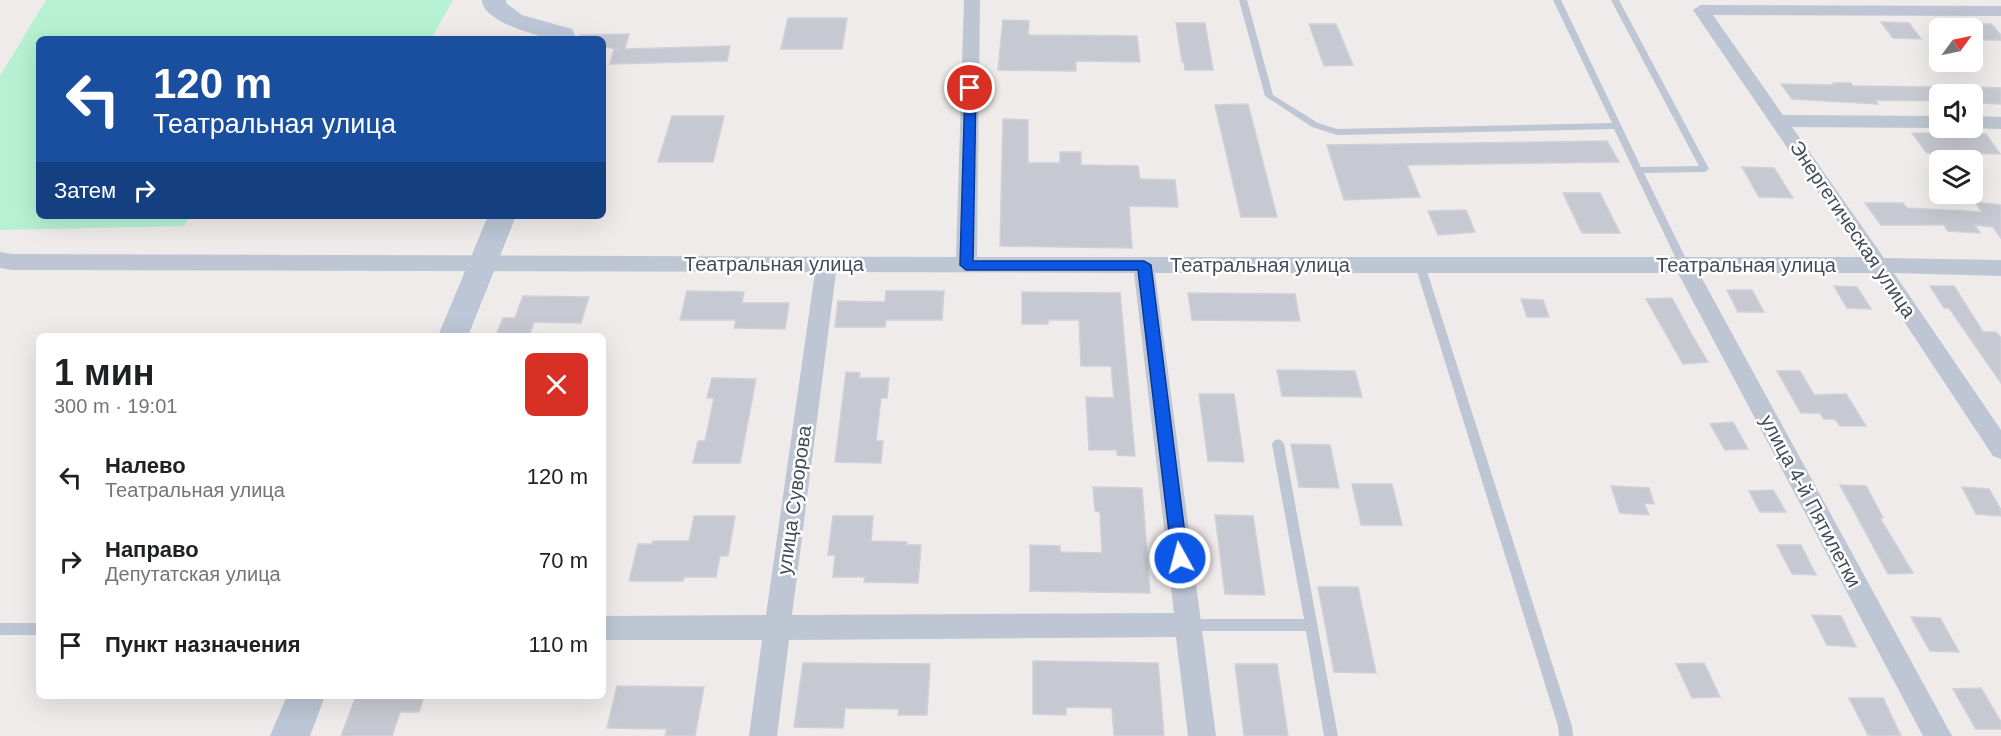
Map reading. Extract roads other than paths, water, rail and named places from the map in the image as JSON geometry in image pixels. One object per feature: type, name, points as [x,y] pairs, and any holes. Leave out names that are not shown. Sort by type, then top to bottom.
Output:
[{"type":"main road","points":[[494,0],[494,5],[514,20],[565,36]]},
{"type":"main road","points":[[454,333],[501,219]]},
{"type":"main road","points":[[290,736],[305,699]]},
{"type":"street","points":[[966,265],[972,0]]},
{"type":"street","points":[[1994,0],[2001,7]]},
{"type":"street","name":"Энергетическая улица","points":[[2001,11],[1701,10],[1878,265],[2001,449]]},
{"type":"street","points":[[1779,121],[1929,122]]},
{"type":"street","points":[[1983,123],[2001,123]]},
{"type":"street","name":"Театральная улица","points":[[0,260],[12,262],[826,265],[1878,265],[2001,268]]},
{"type":"street","name":"улица Суворова","points":[[763,736],[826,265]]},
{"type":"street","points":[[1144,265],[1202,736]]},
{"type":"street","name":"улица 4-й Пятилетки","points":[[1684,265],[1938,736]]},
{"type":"street","points":[[606,628],[1188,625]]},
{"type":"lane","points":[[1243,0],[1269,96],[1316,125],[1337,132],[1617,126]]},
{"type":"lane","points":[[1557,0],[1684,265]]},
{"type":"lane","points":[[1615,0],[1705,169],[1638,170]]},
{"type":"lane","points":[[1420,265],[1565,726],[1566,736]]},
{"type":"lane","points":[[1278,444],[1331,736]]},
{"type":"lane","points":[[1188,625],[1311,625]]},
{"type":"lane","points":[[0,629],[36,629]]}]
